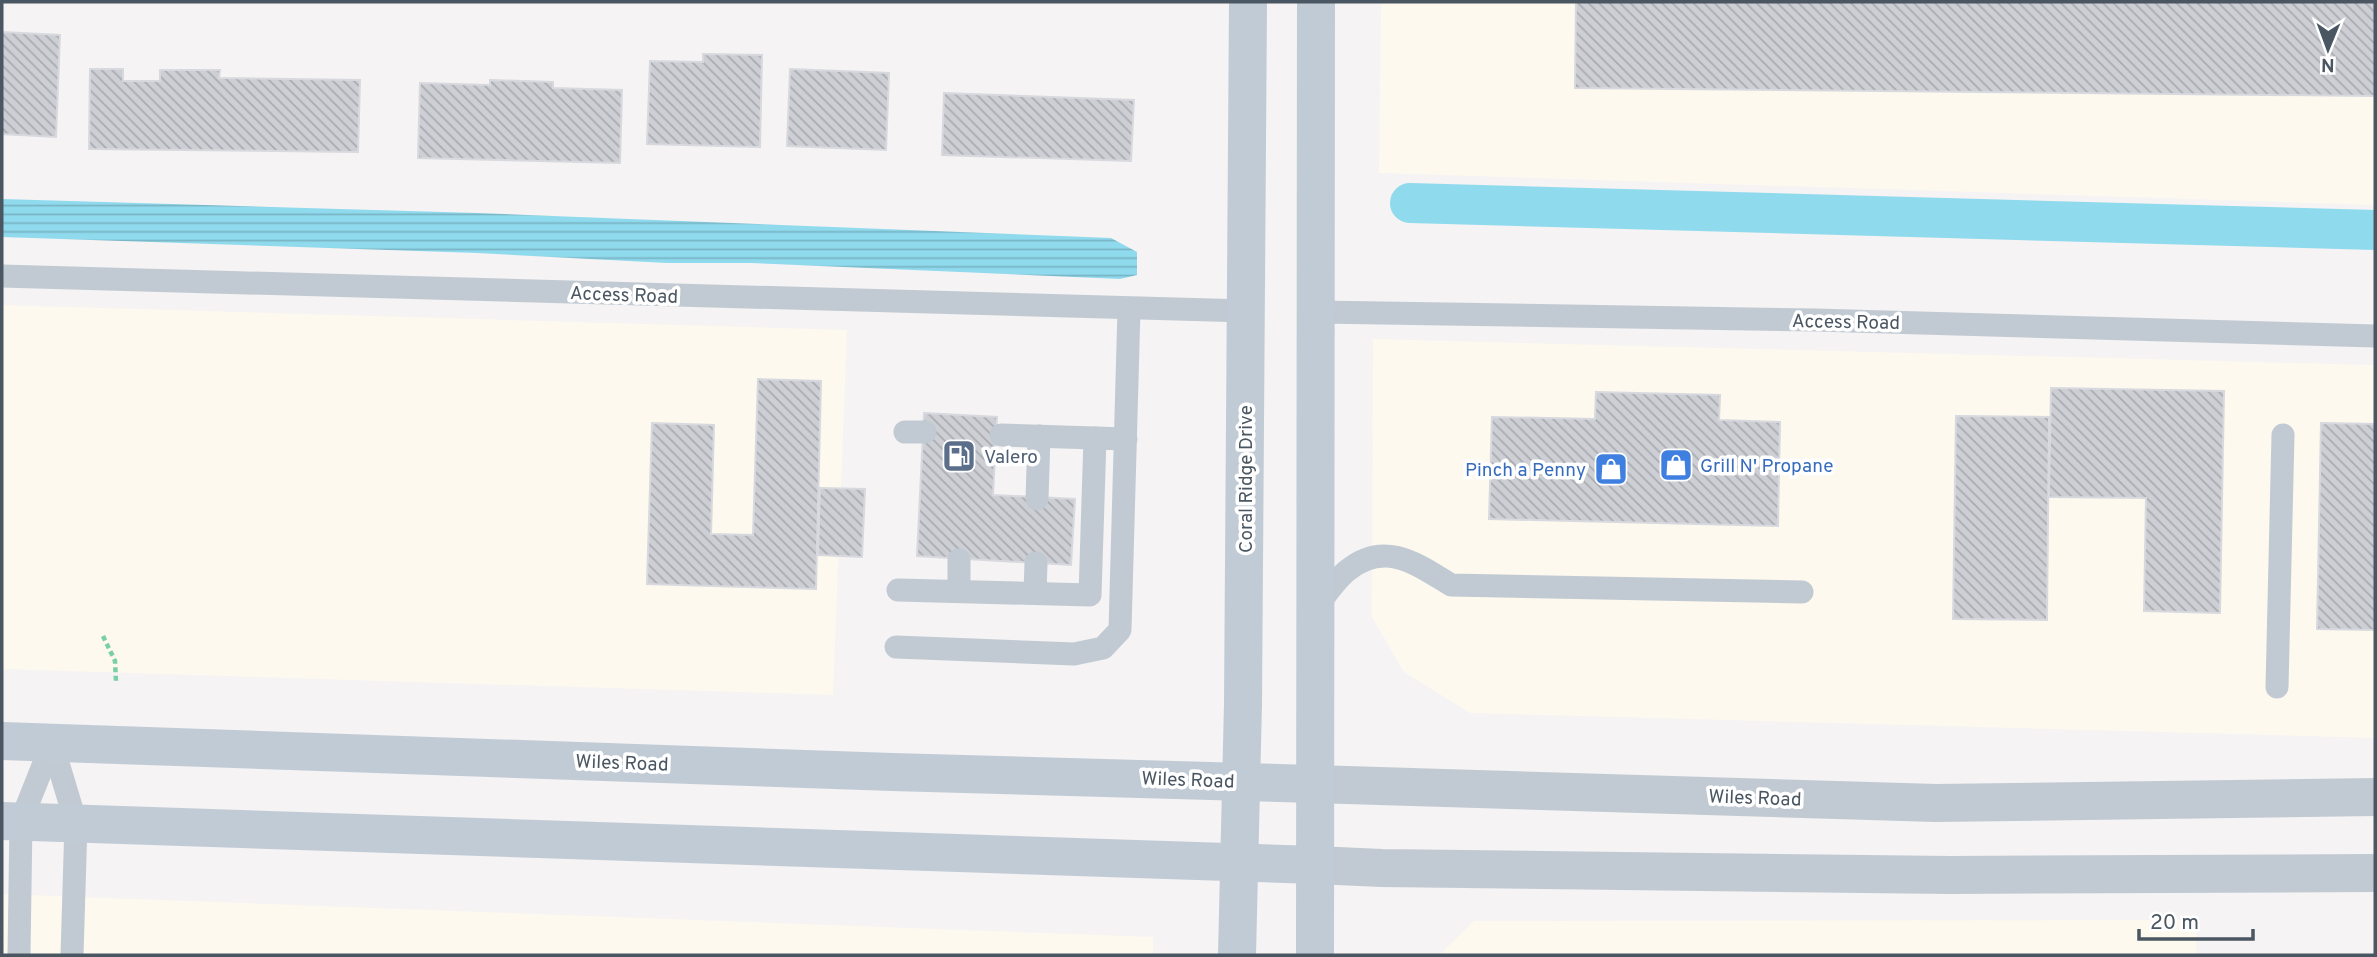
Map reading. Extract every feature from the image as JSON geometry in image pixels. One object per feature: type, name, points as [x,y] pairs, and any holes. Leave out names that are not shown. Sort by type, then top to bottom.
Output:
[{"type":"main road","name":"Coral Ridge Drive","points":[[1237,955],[1247,311],[1248,2]]},
{"type":"main road","points":[[1315,955],[1316,2]]},
{"type":"main road","name":"Wiles Road","points":[[2,741],[1314,784]]},
{"type":"main road","points":[[11,821],[1315,865]]},
{"type":"street","name":"Wiles Road","points":[[1314,784],[1936,803],[2375,797]]},
{"type":"street","points":[[1315,865],[1950,875],[2375,873]]},
{"type":"lane","name":"Access Road","points":[[2,276],[1247,311]]},
{"type":"lane","points":[[896,647],[1074,654],[1103,648],[1121,630],[1129,309]]},
{"type":"lane","name":"Access Road","points":[[1317,312],[1816,320],[2375,336]]},
{"type":"lane","points":[[1001,435],[1126,439]]},
{"type":"lane","points":[[2277,687],[2283,435]]},
{"type":"lane","points":[[1037,499],[1039,436]]},
{"type":"lane","points":[[898,590],[1090,595],[1095,438]]},
{"type":"lane","points":[[1315,608],[1347,570],[1371,556],[1396,556],[1422,567],[1451,585],[1802,592]]},
{"type":"lane","points":[[959,560],[959,591]]},
{"type":"lane","points":[[1035,593],[1036,564]]},
{"type":"lane","points":[[19,955],[11,821],[51,743]]},
{"type":"lane","points":[[51,743],[76,823],[72,955]]},
{"type":"path","points":[[103,636],[115,661],[116,682]]},
{"type":"shaded area","points":[[1381,2],[2375,2],[2375,205],[1379,173]]},
{"type":"shaded area","points":[[2,305],[847,330],[833,695],[2,669]]},
{"type":"shaded area","points":[[1373,339],[2375,365],[2375,738],[1470,713],[1404,672],[1372,617]]},
{"type":"shaded area","points":[[2,894],[1153,937],[1153,955],[2,955]]},
{"type":"shaded area","points":[[2197,920],[2196,955],[1439,955],[1474,921]]},
{"type":"water","points":[[2,199],[477,213],[1111,238],[1137,252],[1137,275],[1120,279],[751,263],[667,263],[477,253],[2,237]]},
{"type":"building","points":[[1576,2],[2375,2],[2375,96],[1575,88]]},
{"type":"building","points":[[2,32],[60,35],[56,137],[2,134]]},
{"type":"building","points":[[703,54],[762,55],[760,147],[647,144],[650,61],[703,62]]},
{"type":"building","points":[[90,69],[123,69],[123,81],[160,81],[160,70],[220,70],[219,78],[360,80],[358,152],[89,149]]},
{"type":"building","points":[[790,69],[889,73],[886,150],[787,146]]},
{"type":"building","points":[[490,80],[553,82],[553,88],[622,90],[620,163],[418,158],[420,83],[490,85]]},
{"type":"building","points":[[944,93],[1134,100],[1131,161],[942,155]]},
{"type":"building","points":[[758,379],[821,381],[816,589],[647,584],[652,423],[714,425],[711,534],[753,535]]},
{"type":"building","points":[[2051,388],[2224,391],[2220,613],[2144,611],[2146,498],[2049,497]]},
{"type":"building","points":[[1596,392],[1720,395],[1719,420],[1780,422],[1778,526],[1489,519],[1492,417],[1595,419]]},
{"type":"building","name":"Valero","points":[[924,413],[997,417],[993,495],[1075,499],[1071,565],[917,556]]},
{"type":"building","points":[[1956,416],[2049,417],[2047,620],[1953,619]]},
{"type":"building","points":[[2321,423],[2375,424],[2375,630],[2317,629]]},
{"type":"building","points":[[820,488],[865,489],[862,557],[818,555]]},
{"type":"waterway","points":[[1410,203],[2375,230]]},
{"type":"place","name":"Valero","points":[[959,456]]},
{"type":"place","name":"Grill N' Propane","points":[[1676,465]]},
{"type":"place","name":"Pinch a Penny","points":[[1611,469]]}]
